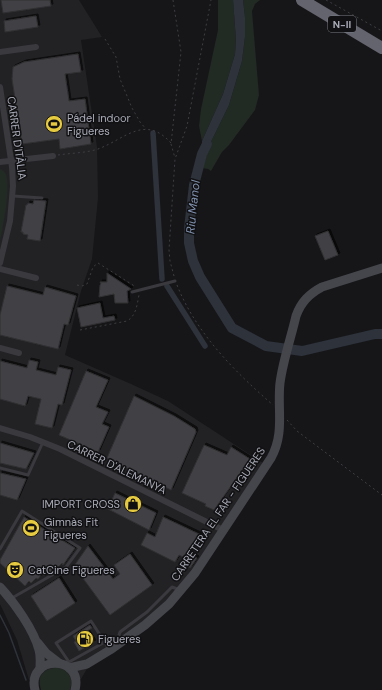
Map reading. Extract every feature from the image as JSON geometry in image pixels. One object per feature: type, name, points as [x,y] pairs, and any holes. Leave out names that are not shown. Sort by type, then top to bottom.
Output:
[{"type":"highway","name":"N-II","points":[[302,0],[382,48]]},
{"type":"street","points":[[0,52],[36,47]]},
{"type":"street","name":"CARRER D'ITÀLIA","points":[[0,87],[11,161],[13,196],[10,221],[0,263]]},
{"type":"street","points":[[0,162],[53,156]]},
{"type":"street","name":"CARRETERA EL FAR - FIGUERES","points":[[40,669],[49,664],[87,664],[110,650],[154,618],[181,591],[274,452],[279,437],[282,370],[298,308],[315,290],[331,283],[382,268]]},
{"type":"street","points":[[0,269],[36,278]]},
{"type":"street","points":[[0,348],[19,353]]},
{"type":"street","name":"CARRER D'ALEMANYA","points":[[0,428],[44,442],[223,530]]},
{"type":"street","points":[[0,587],[11,599],[36,641],[46,653],[66,665],[74,675],[75,687]]},
{"type":"street","points":[[34,689],[35,677],[40,669],[40,657],[36,641]]},
{"type":"street","name":"CARRETERA EL FAR - FIGUERES","points":[[75,687],[87,664]]},
{"type":"lane","points":[[13,196],[42,198]]},
{"type":"lane","points":[[132,292],[175,281]]},
{"type":"lane","points":[[0,468],[28,475],[44,442]]},
{"type":"lane","points":[[0,549],[22,511],[80,548],[66,567],[11,599]]},
{"type":"lane","points":[[105,642],[66,665],[56,643],[91,621],[105,642],[110,650]]},
{"type":"path","points":[[173,0],[181,52],[171,144],[175,159]]},
{"type":"path","points":[[211,0],[187,126],[175,159],[170,260],[175,281],[186,306],[207,338],[257,391],[280,412],[297,431],[382,495]]},
{"type":"path","points":[[326,0],[382,31]]},
{"type":"path","points":[[105,39],[117,60],[120,79],[132,108],[140,122],[146,129],[162,135],[171,144]]},
{"type":"path","points":[[53,156],[96,150],[108,146],[130,132],[146,129]]},
{"type":"path","points":[[77,285],[82,286],[87,284],[93,267],[98,263],[141,290],[135,310],[130,319],[127,321],[80,330]]},
{"type":"shaded area","points":[[0,0],[79,0],[102,37],[81,40],[97,147],[98,198],[92,259],[81,291],[65,355],[168,401],[269,467],[192,582],[88,667],[81,679],[29,680],[17,640],[0,604]]},
{"type":"shaded area","points":[[218,0],[233,0],[236,40],[235,54],[223,94],[202,141],[199,126],[201,109],[218,30]]},
{"type":"shaded area","points":[[233,0],[243,0],[245,37],[242,61],[229,105],[208,148],[202,168],[202,141],[223,94],[235,54],[236,40]]},
{"type":"shaded area","points":[[243,0],[260,0],[255,4],[252,11],[259,95],[255,110],[222,152],[211,171],[202,168],[208,148],[229,105],[242,61],[245,37]]},
{"type":"shaded area","points":[[0,169],[4,171],[6,175],[8,189],[0,241]]},
{"type":"shaded area","points":[[60,667],[70,676],[70,690],[41,690],[40,680],[43,673],[50,669]]},
{"type":"building","points":[[1,0],[50,0],[51,6],[3,13]]},
{"type":"building","points":[[36,16],[38,27],[5,32],[4,21]]},
{"type":"building","points":[[78,54],[81,72],[65,74],[69,101],[85,99],[91,144],[60,149],[59,139],[22,144],[12,79],[13,67],[24,62]]},
{"type":"building","points":[[34,200],[46,201],[40,241],[27,239],[28,235],[21,232],[26,205],[28,203],[33,204]]},
{"type":"building","points":[[328,231],[338,255],[325,260],[315,236]]},
{"type":"building","points":[[107,273],[131,289],[127,291],[128,303],[115,303],[114,294],[99,297],[100,282],[107,282]]},
{"type":"building","points":[[7,286],[43,295],[45,287],[76,296],[68,325],[64,324],[58,349],[0,335],[0,315]]},
{"type":"building","points":[[100,303],[103,318],[114,316],[115,320],[81,327],[77,308]]},
{"type":"building","points":[[29,360],[38,362],[36,370],[56,375],[58,367],[71,370],[62,405],[58,404],[52,428],[35,424],[41,399],[28,396],[25,406],[0,399],[0,361],[27,368]]},
{"type":"building","points":[[86,371],[108,380],[96,407],[108,412],[102,424],[109,427],[98,452],[59,435]]},
{"type":"building","points":[[134,396],[174,416],[195,429],[196,432],[171,490],[107,458]]},
{"type":"building","points":[[0,443],[34,453],[26,469],[0,463]]},
{"type":"building","points":[[204,445],[227,455],[231,447],[250,459],[214,510],[205,506],[206,504],[182,493]]},
{"type":"building","points":[[0,473],[26,479],[17,500],[0,495]]},
{"type":"building","points":[[115,493],[156,513],[149,530],[108,509]]},
{"type":"building","points":[[24,517],[75,548],[63,565],[62,563],[50,573],[48,571],[44,576],[42,574],[38,579],[36,578],[31,583],[29,581],[25,586],[0,563],[0,560]]},
{"type":"building","points":[[163,517],[201,535],[189,554],[197,558],[190,568],[187,565],[190,560],[179,555],[175,562],[141,545],[147,533],[155,537]]},
{"type":"building","points":[[88,546],[113,579],[120,574],[114,565],[130,554],[152,585],[110,615],[74,566]]},
{"type":"building","points":[[59,578],[75,603],[47,621],[31,596]]},
{"type":"building","points":[[90,625],[92,628],[87,631],[94,642],[79,651],[74,642],[76,641],[73,636]]},
{"type":"waterway","points":[[153,133],[162,279]]},
{"type":"waterway","name":"Riu Manol","points":[[207,144],[202,154],[194,185],[189,228],[189,243],[193,261],[200,277],[232,328],[266,346],[302,351],[375,334],[382,334]]},
{"type":"waterway","points":[[167,286],[205,346]]},
{"type":"waterway","points":[[0,615],[9,633],[26,680]]},
{"type":"place","name":"Pádel indoor Figueres","points":[[54,124]]},
{"type":"place","name":"IMPORT CROSS","points":[[133,504]]},
{"type":"place","name":"Gimnàs Fit Figueres","points":[[31,528]]},
{"type":"place","name":"CatCine Figueres","points":[[15,570]]},
{"type":"place","name":"Figueres","points":[[85,639]]}]
